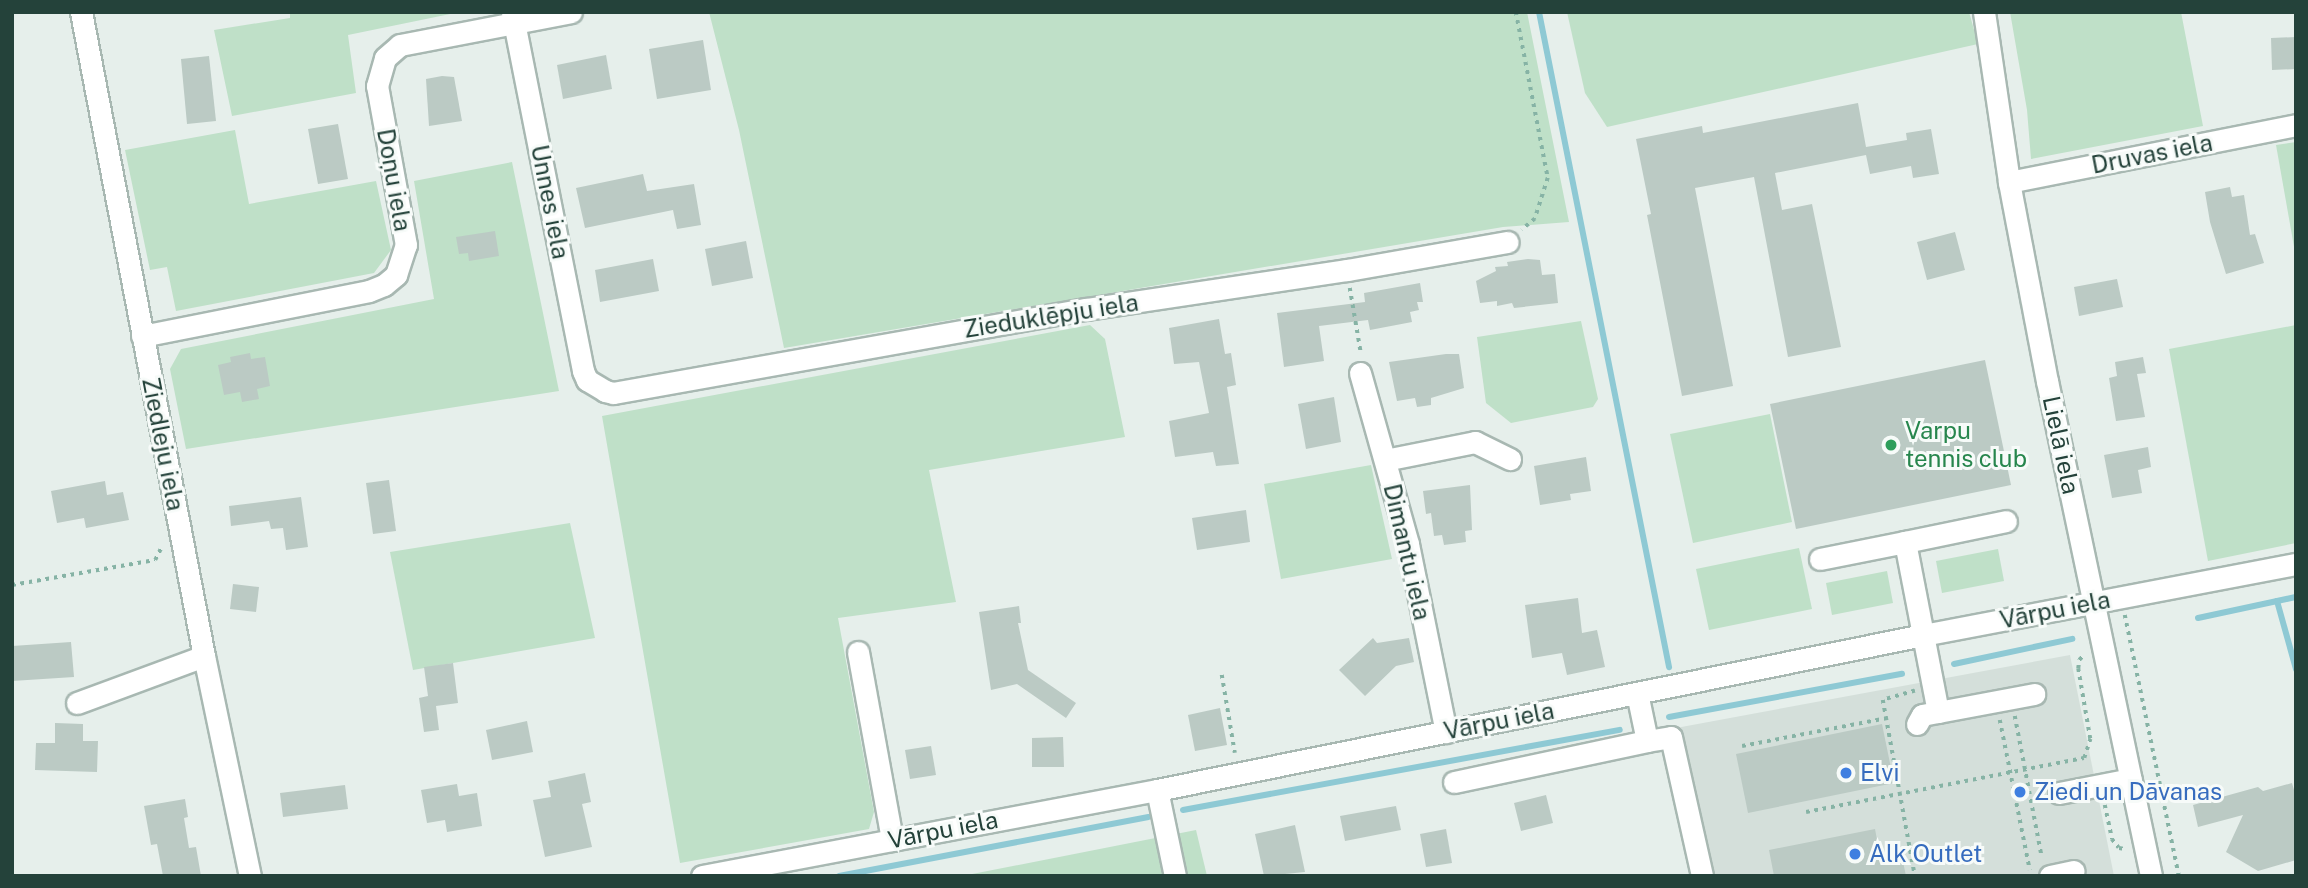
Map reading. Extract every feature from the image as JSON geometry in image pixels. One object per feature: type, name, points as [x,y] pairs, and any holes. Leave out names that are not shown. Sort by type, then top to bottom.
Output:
[{"type":"street","name":"Ziedleju iela","points":[[81,12],[204,656],[250,876]]},
{"type":"street","name":"Doņu iela","points":[[142,336],[369,291],[396,275],[406,245],[377,86],[385,58],[400,45],[514,18],[571,12]]},
{"type":"street","name":"Lielā iela","points":[[1984,12],[2009,181],[2047,381],[2151,876]]},
{"type":"street","name":"Unnes iela","points":[[514,18],[583,371],[595,387]]},
{"type":"street","name":"Druvas iela","points":[[2009,181],[2296,125]]},
{"type":"street","name":"Zieduklēpju iela","points":[[595,387],[613,393],[1086,309],[1347,270],[1508,242]]},
{"type":"street","name":"Dimantu iela","points":[[1360,373],[1408,544],[1446,732]]},
{"type":"street","points":[[1385,460],[1475,442],[1510,459]]},
{"type":"street","points":[[1820,559],[2006,521]]},
{"type":"street","points":[[1905,542],[1938,712]]},
{"type":"street","name":"Vārpu iela","points":[[702,876],[1157,790],[1923,635],[2296,564]]},
{"type":"street","points":[[858,652],[892,840]]},
{"type":"street","points":[[77,703],[204,656]]},
{"type":"street","points":[[1637,693],[1647,741]]},
{"type":"street","points":[[1917,724],[1922,715],[2034,694]]},
{"type":"street","points":[[1454,782],[1671,737],[1702,876]]},
{"type":"street","points":[[2059,793],[2131,779]]},
{"type":"street","points":[[1157,790],[1175,876]]},
{"type":"street","points":[[2047,869],[2073,872]]},
{"type":"path","points":[[1508,242],[1535,219],[1548,178],[1516,12]]},
{"type":"path","points":[[1347,270],[1361,357],[1360,373]]},
{"type":"path","points":[[12,584],[155,560],[177,512]]},
{"type":"path","points":[[2121,598],[2179,876]]},
{"type":"path","points":[[2084,758],[2090,739],[2079,660],[2085,653],[2131,645]]},
{"type":"path","points":[[1222,675],[1239,773]]},
{"type":"path","points":[[1915,876],[1883,700],[1912,693],[1919,688]]},
{"type":"path","points":[[2004,699],[2025,769],[2047,869]]},
{"type":"path","points":[[2004,699],[2011,772],[2031,876]]},
{"type":"path","points":[[1742,746],[1887,718]]},
{"type":"path","points":[[1806,812],[2084,758]]},
{"type":"path","points":[[2084,758],[2097,770],[2112,839],[2119,848],[2145,849]]},
{"type":"shaded area","points":[[2070,655],[2114,876],[1693,876],[1676,728]]},
{"type":"green space","points":[[290,12],[460,12],[348,35],[356,93],[232,116],[214,30],[290,18]]},
{"type":"green space","points":[[709,12],[1527,12],[1569,222],[1503,227],[784,348],[739,130]]},
{"type":"green space","points":[[1567,12],[1969,12],[1978,44],[1607,127],[1585,93]]},
{"type":"green space","points":[[2010,12],[2181,12],[2203,126],[2031,159],[2027,110]]},
{"type":"green space","points":[[235,130],[249,204],[376,181],[391,250],[374,273],[176,311],[167,267],[150,270],[125,150]]},
{"type":"green space","points":[[2296,142],[2296,258],[2276,145]]},
{"type":"green space","points":[[512,162],[559,391],[186,449],[170,369],[181,349],[434,299],[414,181]]},
{"type":"green space","points":[[1581,321],[1598,399],[1593,407],[1511,423],[1486,403],[1477,337]]},
{"type":"green space","points":[[1090,325],[1105,339],[1125,437],[929,470],[956,602],[838,618],[874,812],[869,829],[680,863],[602,416]]},
{"type":"green space","points":[[2296,325],[2296,543],[2208,561],[2169,349]]},
{"type":"green space","points":[[1770,414],[1792,522],[1693,543],[1670,434]]},
{"type":"green space","points":[[1371,465],[1392,559],[1281,579],[1264,484]]},
{"type":"green space","points":[[570,523],[595,638],[413,670],[390,552]]},
{"type":"green space","points":[[1799,548],[1812,609],[1709,630],[1696,569]]},
{"type":"green space","points":[[1998,549],[2004,581],[1942,593],[1936,561]]},
{"type":"green space","points":[[1887,571],[1893,603],[1832,615],[1826,583]]},
{"type":"green space","points":[[1196,830],[1207,876],[962,876]]},
{"type":"building","points":[[2296,37],[2296,69],[2272,70],[2271,38]]},
{"type":"building","points":[[703,40],[711,90],[657,99],[649,49]]},
{"type":"building","points":[[606,55],[612,89],[563,99],[557,65]]},
{"type":"building","points":[[209,56],[216,121],[187,124],[181,59]]},
{"type":"building","points":[[454,77],[462,121],[429,126],[426,79]]},
{"type":"building","points":[[1858,103],[1866,147],[1907,140],[1906,133],[1931,129],[1939,174],[1913,178],[1911,166],[1870,174],[1866,155],[1775,173],[1782,210],[1812,204],[1841,347],[1788,357],[1754,177],[1695,188],[1733,386],[1682,396],[1647,215],[1651,214],[1636,139],[1702,126],[1703,133]]},
{"type":"building","points":[[338,124],[348,179],[318,184],[308,129]]},
{"type":"building","points":[[643,174],[647,191],[694,184],[701,225],[677,229],[673,210],[585,228],[576,188]]},
{"type":"building","points":[[2230,187],[2232,197],[2244,195],[2250,235],[2255,234],[2264,263],[2226,274],[2210,222],[2205,192]]},
{"type":"building","points":[[495,231],[499,256],[469,261],[468,253],[459,254],[456,237]]},
{"type":"building","points":[[1955,232],[1965,270],[1927,280],[1917,242]]},
{"type":"building","points":[[746,241],[753,278],[712,286],[705,249]]},
{"type":"building","points":[[653,259],[659,291],[600,302],[595,270]]},
{"type":"building","points":[[1528,259],[1540,260],[1542,275],[1555,274],[1558,303],[1514,308],[1512,303],[1497,306],[1497,301],[1480,303],[1476,281],[1496,271],[1495,267]]},
{"type":"building","points":[[2117,279],[2123,307],[2079,316],[2074,287]]},
{"type":"building","points":[[1420,283],[1423,302],[1417,302],[1419,310],[1410,312],[1412,322],[1370,330],[1368,320],[1319,326],[1324,361],[1284,367],[1277,313],[1365,302],[1364,293]]},
{"type":"building","points":[[1219,319],[1225,354],[1231,353],[1236,385],[1227,387],[1239,464],[1216,466],[1213,452],[1175,457],[1169,421],[1209,413],[1199,362],[1174,364],[1169,328]]},
{"type":"building","points":[[250,353],[251,359],[265,357],[270,386],[257,389],[259,399],[242,402],[240,392],[224,395],[218,365],[231,362],[230,357]]},
{"type":"building","points":[[1459,354],[1464,388],[1431,398],[1431,405],[1417,407],[1415,398],[1397,401],[1389,362]]},
{"type":"building","points":[[2143,357],[2146,373],[2137,374],[2145,417],[2116,421],[2109,378],[2117,376],[2115,362]]},
{"type":"building","name":"Varpu tennis club","points":[[1985,360],[2011,485],[1796,529],[1770,404]]},
{"type":"building","points":[[1334,397],[1341,442],[1306,449],[1298,404]]},
{"type":"building","points":[[2148,447],[2151,467],[2138,470],[2142,493],[2112,498],[2104,455]]},
{"type":"building","points":[[1586,457],[1591,491],[1570,494],[1571,500],[1540,505],[1534,466]]},
{"type":"building","points":[[389,480],[396,531],[373,534],[366,483]]},
{"type":"building","points":[[105,481],[107,495],[123,492],[129,520],[86,528],[84,518],[57,523],[51,491]]},
{"type":"building","points":[[1470,485],[1472,530],[1465,531],[1466,542],[1444,545],[1442,535],[1434,536],[1431,513],[1426,514],[1423,491]]},
{"type":"building","points":[[301,497],[308,547],[286,550],[283,528],[271,529],[269,521],[231,526],[229,506]]},
{"type":"building","points":[[1246,510],[1250,542],[1197,550],[1192,518]]},
{"type":"building","points":[[233,584],[259,587],[256,612],[230,609]]},
{"type":"building","points":[[1578,598],[1582,633],[1597,630],[1605,667],[1567,675],[1562,653],[1532,658],[1525,605]]},
{"type":"building","points":[[1019,606],[1021,623],[1018,623],[1028,670],[1076,703],[1066,718],[1017,684],[991,690],[979,612]]},
{"type":"building","points":[[1373,638],[1377,643],[1409,638],[1414,662],[1396,666],[1365,696],[1339,670]]},
{"type":"building","points":[[71,642],[74,677],[12,681],[12,646]]},
{"type":"building","points":[[453,663],[458,703],[436,706],[439,730],[424,732],[419,698],[428,696],[424,667]]},
{"type":"building","points":[[1220,708],[1227,745],[1195,751],[1188,715]]},
{"type":"building","points":[[527,721],[533,752],[492,760],[486,730]]},
{"type":"building","points":[[55,723],[83,724],[83,741],[98,741],[97,772],[35,770],[36,743],[55,743]]},
{"type":"building","points":[[1882,724],[1894,783],[1748,813],[1736,754]]},
{"type":"building","points":[[1063,737],[1064,767],[1032,767],[1032,738]]},
{"type":"building","points":[[931,746],[936,775],[910,779],[905,750]]},
{"type":"building","points":[[585,773],[591,802],[582,804],[592,847],[545,857],[533,800],[551,797],[548,781]]},
{"type":"building","points":[[2292,783],[2296,797],[2296,860],[2258,871],[2226,852],[2243,815],[2198,827],[2193,805],[2258,787],[2263,791]]},
{"type":"building","points":[[457,784],[459,796],[477,793],[482,826],[447,832],[445,820],[427,823],[421,790]]},
{"type":"building","points":[[345,785],[348,809],[283,817],[280,793]]},
{"type":"building","points":[[1546,795],[1553,823],[1521,831],[1514,803]]},
{"type":"building","points":[[185,799],[188,817],[184,818],[189,848],[196,847],[201,876],[163,876],[157,844],[151,845],[144,806]]},
{"type":"building","points":[[1396,806],[1401,830],[1345,841],[1340,816]]},
{"type":"building","points":[[1295,825],[1305,872],[1264,876],[1255,834]]},
{"type":"building","points":[[1446,829],[1452,863],[1426,867],[1420,834]]},
{"type":"building","points":[[1875,829],[1881,861],[1902,857],[1906,876],[1774,876],[1769,850]]},
{"type":"waterway","points":[[1539,12],[1669,667]]},
{"type":"waterway","points":[[2277,601],[2296,597]]},
{"type":"waterway","points":[[2198,618],[2277,601],[2296,669]]},
{"type":"waterway","points":[[1954,664],[2072,639]]},
{"type":"waterway","points":[[1669,717],[1902,674]]},
{"type":"waterway","points":[[1183,810],[1620,730]]},
{"type":"waterway","points":[[839,876],[1148,817]]},
{"type":"place","name":"Varpu tennis club","points":[[1891,445]]},
{"type":"place","name":"Elvi","points":[[1846,773]]},
{"type":"place","name":"Ziedi un Dāvanas","points":[[2020,792]]},
{"type":"place","name":"Alk Outlet","points":[[1855,854]]}]
